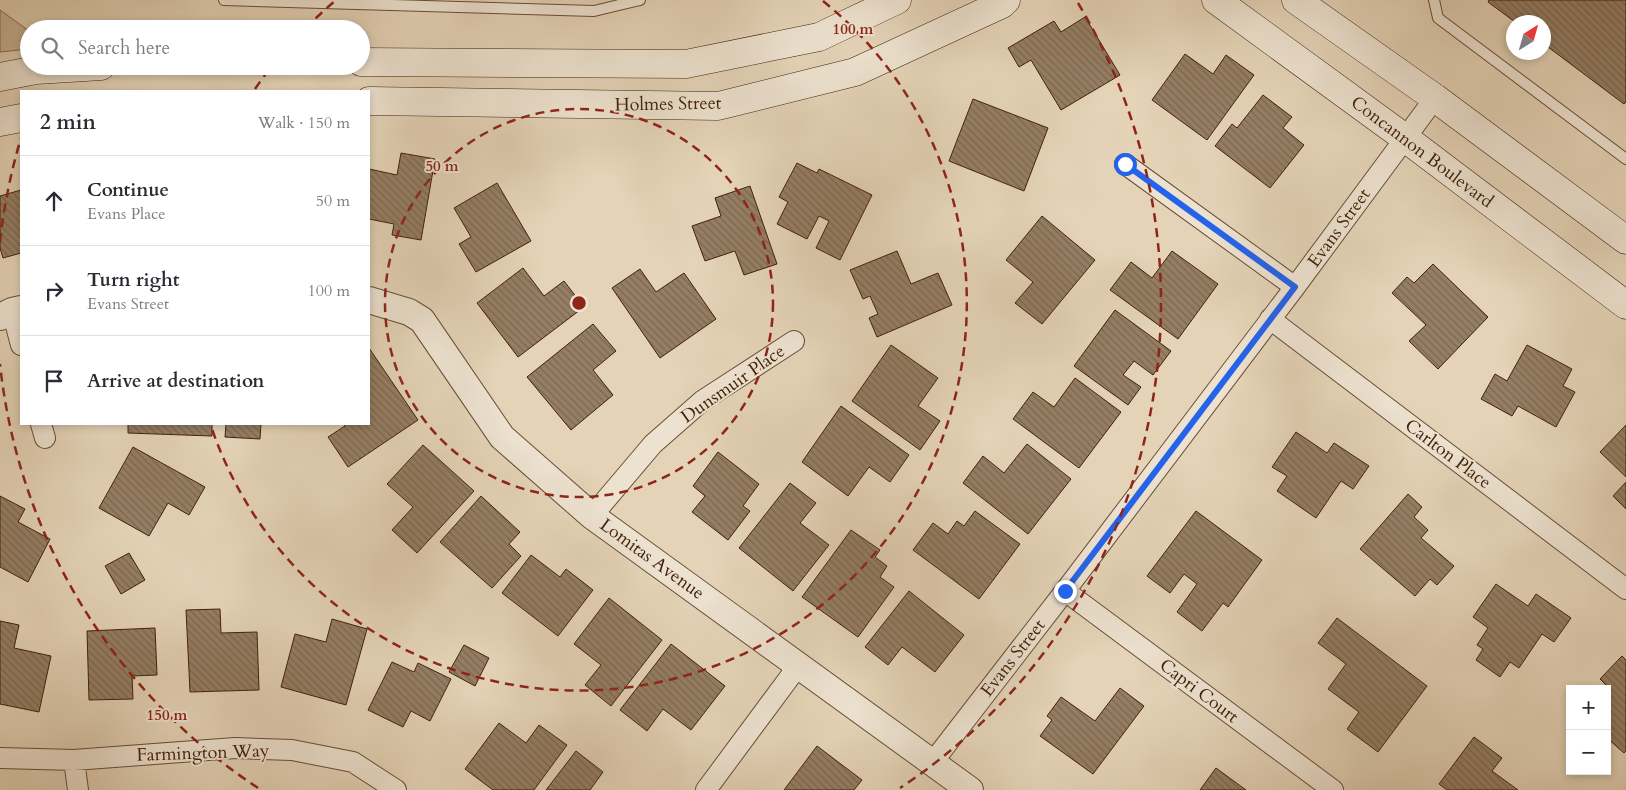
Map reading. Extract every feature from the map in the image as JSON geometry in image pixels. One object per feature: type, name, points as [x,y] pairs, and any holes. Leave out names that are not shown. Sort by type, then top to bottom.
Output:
[{"type":"main road","points":[[370,62],[686,64],[819,37],[896,0]]},
{"type":"main road","name":"Holmes Street","points":[[370,101],[718,106],[855,72],[1002,4],[1006,0]]},
{"type":"main road","name":"Concannon Boulevard","points":[[1216,0],[1405,138],[1626,305]]},
{"type":"main road","points":[[1296,0],[1435,98],[1626,240]]},
{"type":"main road","points":[[0,77],[20,73]]},
{"type":"main road","points":[[0,122],[20,118]]},
{"type":"street","name":"Evans Street","points":[[932,763],[1295,287],[1435,98]]},
{"type":"street","points":[[1125,164],[1295,287]]},
{"type":"street","name":"Lomitas Avenue","points":[[370,300],[409,312],[422,320],[502,437],[592,516],[970,790]]},
{"type":"street","points":[[11,312],[20,342]]},
{"type":"street","name":"Carlton Place","points":[[1270,319],[1626,589]]},
{"type":"street","name":"Dunsmuir Place","points":[[592,516],[652,444],[702,401],[794,341]]},
{"type":"street","name":"Capri Court","points":[[1065,591],[1333,790]]},
{"type":"street","points":[[706,790],[798,666]]},
{"type":"street","name":"Farmington Way","points":[[0,758],[74,760],[236,748],[292,750],[353,762],[396,790]]},
{"type":"street","points":[[74,760],[78,790]]},
{"type":"lane","points":[[224,0],[594,10],[640,0]]},
{"type":"lane","points":[[1434,0],[1438,18],[1626,159]]},
{"type":"shaded area","points":[[0,10],[20,24],[20,50],[0,52]]},
{"type":"building","points":[[1489,0],[1626,0],[1626,102],[1624,104],[1551,49],[1551,15],[1506,15],[1488,2]]},
{"type":"building","points":[[1085,17],[1120,75],[1061,110],[1031,60],[1019,67],[1008,48],[1054,21],[1061,32]]},
{"type":"building","points":[[1185,54],[1213,74],[1226,55],[1254,75],[1207,140],[1152,100]]},
{"type":"building","points":[[1263,95],[1292,117],[1283,128],[1304,145],[1270,188],[1215,146],[1232,124],[1237,128]]},
{"type":"building","points":[[973,99],[1048,128],[1024,191],[949,161]]},
{"type":"building","points":[[401,153],[435,159],[421,240],[392,235],[394,224],[370,219],[370,169],[397,175]]},
{"type":"building","points":[[797,163],[817,173],[819,169],[872,195],[840,260],[816,248],[829,221],[819,216],[807,239],[777,224],[788,202],[779,197]]},
{"type":"building","points":[[497,183],[531,241],[476,272],[459,244],[471,237],[454,208]]},
{"type":"building","points":[[750,186],[777,264],[744,275],[735,251],[705,261],[692,226],[721,216],[715,198]]},
{"type":"building","points":[[20,190],[20,253],[3,258],[0,248],[0,196]]},
{"type":"building","points":[[1042,216],[1095,260],[1042,324],[1015,303],[1033,282],[1006,260]]},
{"type":"building","points":[[897,251],[911,284],[938,273],[952,305],[877,337],[869,318],[878,314],[870,296],[863,299],[850,270]]},
{"type":"building","points":[[1172,251],[1218,284],[1178,339],[1110,290],[1131,262],[1152,278]]},
{"type":"building","points":[[1433,264],[1488,317],[1438,369],[1409,341],[1426,325],[1392,293],[1407,277],[1414,283]]},
{"type":"building","points":[[523,268],[544,296],[564,281],[584,307],[518,357],[477,303]]},
{"type":"building","points":[[640,269],[656,292],[684,273],[716,319],[660,358],[612,288]]},
{"type":"building","points":[[1115,310],[1171,351],[1153,375],[1134,361],[1123,375],[1141,387],[1128,405],[1074,366]]},
{"type":"building","points":[[593,324],[616,351],[593,370],[613,395],[571,430],[527,377]]},
{"type":"building","points":[[891,345],[938,378],[918,406],[940,421],[920,450],[852,401]]},
{"type":"building","points":[[1527,345],[1572,369],[1563,386],[1575,392],[1556,427],[1518,406],[1512,416],[1481,399],[1495,374],[1507,381]]},
{"type":"building","points":[[370,349],[418,420],[348,467],[328,437],[345,426],[370,425]]},
{"type":"building","points":[[1075,378],[1121,412],[1079,468],[1013,419],[1033,392],[1054,407]]},
{"type":"building","points":[[841,406],[909,455],[890,482],[869,467],[848,496],[802,462]]},
{"type":"building","points":[[128,425],[212,425],[212,436],[128,433]]},
{"type":"building","points":[[226,425],[261,425],[260,439],[225,437]]},
{"type":"building","points":[[1626,425],[1626,477],[1600,452]]},
{"type":"building","points":[[1296,432],[1327,453],[1334,443],[1369,466],[1353,489],[1341,481],[1316,518],[1277,491],[1287,476],[1272,467]]},
{"type":"building","points":[[1027,444],[1071,479],[1028,534],[963,483],[983,456],[1004,473]]},
{"type":"building","points":[[423,445],[474,491],[417,553],[392,530],[413,507],[387,484]]},
{"type":"building","points":[[133,447],[205,487],[189,515],[168,503],[149,536],[99,508]]},
{"type":"building","points":[[718,452],[759,484],[743,506],[750,511],[728,540],[692,512],[705,496],[693,486]]},
{"type":"building","points":[[1626,482],[1626,509],[1613,496]]},
{"type":"building","points":[[790,483],[816,503],[800,523],[829,545],[793,591],[739,548]]},
{"type":"building","points":[[1408,494],[1422,507],[1414,517],[1428,530],[1421,538],[1454,566],[1437,585],[1430,579],[1415,596],[1360,549]]},
{"type":"building","points":[[0,496],[25,509],[18,522],[50,539],[28,582],[0,567]]},
{"type":"building","points":[[481,496],[520,532],[509,544],[521,556],[492,588],[440,542]]},
{"type":"building","points":[[975,511],[1020,544],[979,599],[913,550],[933,523],[948,534],[957,521],[964,526]]},
{"type":"building","points":[[1196,511],[1262,560],[1228,607],[1223,603],[1202,631],[1177,612],[1197,584],[1184,574],[1170,593],[1147,576]]},
{"type":"building","points":[[851,530],[880,550],[875,557],[887,566],[880,577],[894,587],[858,637],[802,597]]},
{"type":"building","points":[[129,553],[145,580],[121,594],[105,566]]},
{"type":"building","points":[[531,555],[560,577],[566,569],[593,590],[558,636],[502,593]]},
{"type":"building","points":[[1496,584],[1528,606],[1536,594],[1571,618],[1554,642],[1542,634],[1519,668],[1510,662],[1500,677],[1476,660],[1483,649],[1477,645],[1488,628],[1473,617]]},
{"type":"building","points":[[909,591],[964,635],[935,672],[902,647],[888,665],[865,647]]},
{"type":"building","points":[[609,598],[662,640],[611,706],[585,685],[601,665],[574,644]]},
{"type":"building","points":[[220,609],[221,633],[257,632],[259,690],[190,692],[186,610]]},
{"type":"building","points":[[1337,618],[1427,686],[1378,752],[1347,729],[1359,712],[1328,689],[1346,664],[1318,643]]},
{"type":"building","points":[[332,619],[367,629],[346,705],[281,687],[295,634],[326,642]]},
{"type":"building","points":[[0,621],[19,625],[14,648],[51,656],[39,712],[0,704]]},
{"type":"building","points":[[155,628],[157,675],[132,676],[133,699],[89,700],[87,631]]},
{"type":"building","points":[[671,644],[725,686],[691,730],[663,709],[647,731],[620,710]]},
{"type":"building","points":[[464,645],[489,658],[475,686],[449,672]]},
{"type":"building","points":[[1622,656],[1626,660],[1626,751],[1624,753],[1611,742],[1611,685],[1606,685],[1600,679]]},
{"type":"building","points":[[392,662],[414,672],[418,663],[451,679],[430,721],[411,711],[403,727],[368,710]]},
{"type":"building","points":[[1120,688],[1144,706],[1093,774],[1040,736],[1052,720],[1047,716],[1061,697],[1095,721]]},
{"type":"building","points":[[499,723],[526,743],[539,725],[567,745],[534,790],[493,790],[465,769]]},
{"type":"building","points":[[1474,737],[1502,758],[1492,771],[1518,790],[1447,790],[1439,784]]},
{"type":"building","points":[[817,746],[862,780],[854,790],[784,790]]},
{"type":"building","points":[[576,751],[603,772],[590,790],[546,790]]},
{"type":"building","points":[[1216,768],[1246,790],[1200,790]]},
{"type":"route","points":[[1065,591],[1295,287],[1125,164]]}]
